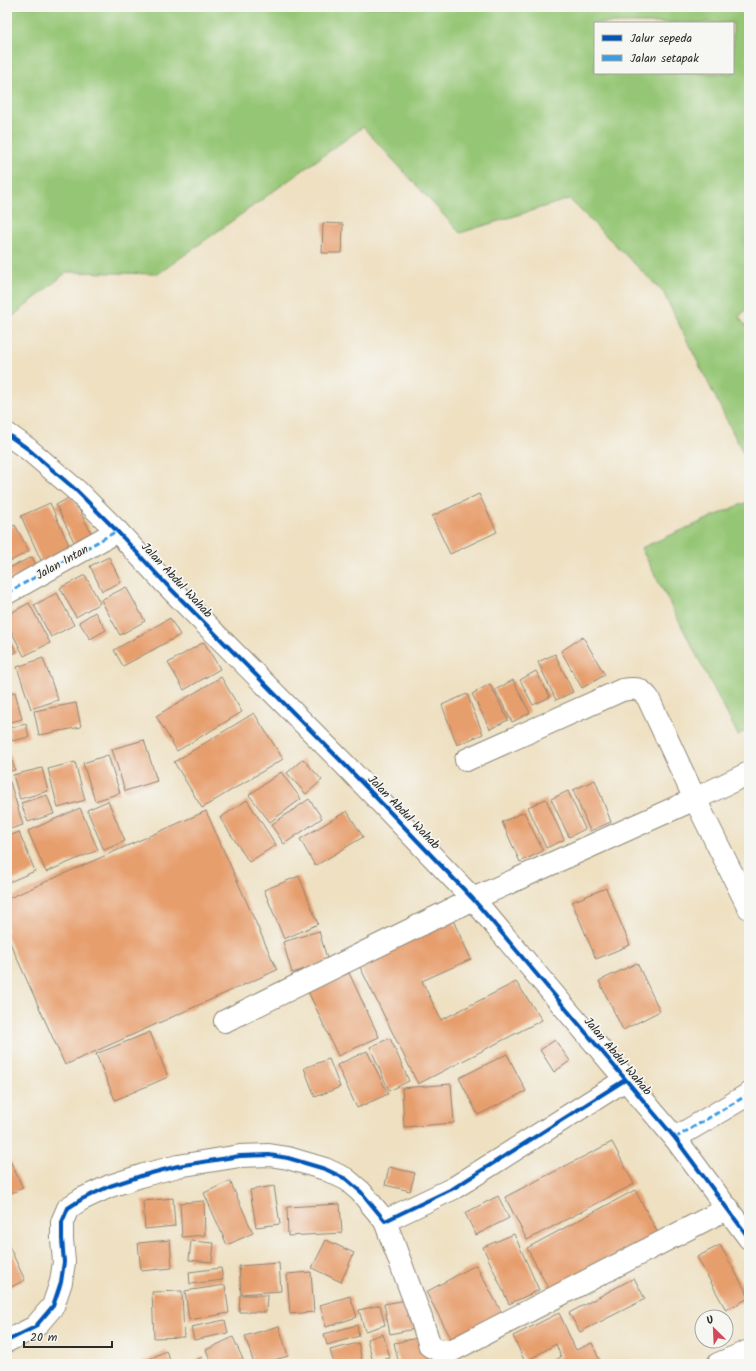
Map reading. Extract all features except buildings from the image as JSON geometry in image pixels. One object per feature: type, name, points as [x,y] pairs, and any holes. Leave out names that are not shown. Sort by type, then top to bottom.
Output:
[{"type":"street","name":"Jalan Abdul Wahab","points":[[7,434],[28,449],[76,490],[117,531],[166,584],[347,767],[473,899],[675,1138],[749,1238]]},
{"type":"street","name":"Jalan Intan","points":[[7,593],[117,531]]},
{"type":"street","points":[[466,760],[622,690],[634,688],[642,691],[648,698],[695,799],[749,908]]},
{"type":"street","points":[[225,1021],[473,899],[695,799],[749,773]]},
{"type":"street","points":[[385,1221],[454,1188],[625,1080]]},
{"type":"street","points":[[675,1138],[749,1094]]},
{"type":"street","points":[[7,1341],[35,1327],[53,1306],[61,1282],[64,1262],[62,1222],[68,1208],[89,1195],[110,1186],[144,1174],[178,1166],[240,1156],[268,1155],[288,1158],[325,1169],[346,1179],[361,1192],[385,1221],[430,1346],[445,1352],[453,1350],[728,1208]]},
{"type":"street","points":[[718,1364],[749,1351]]},
{"type":"green space","points":[[7,7],[749,7],[749,306],[739,317],[749,330],[749,465],[663,292],[569,199],[460,233],[363,127],[158,274],[67,272],[7,321]]},
{"type":"green space","points":[[749,501],[749,729],[738,735],[641,548]]},
{"type":"marked path","points":[[7,593],[117,531]]},
{"type":"marked path","points":[[675,1138],[749,1094]]},
{"type":"cycle path","points":[[7,434],[28,449],[76,490],[117,531],[166,584],[347,767],[473,899],[675,1138],[749,1238]]},
{"type":"cycle path","points":[[7,1341],[35,1327],[53,1306],[61,1282],[64,1262],[62,1222],[68,1208],[82,1199],[110,1186],[178,1166],[240,1156],[269,1155],[288,1158],[325,1169],[346,1179],[361,1192],[385,1221],[454,1188],[625,1080]]}]
